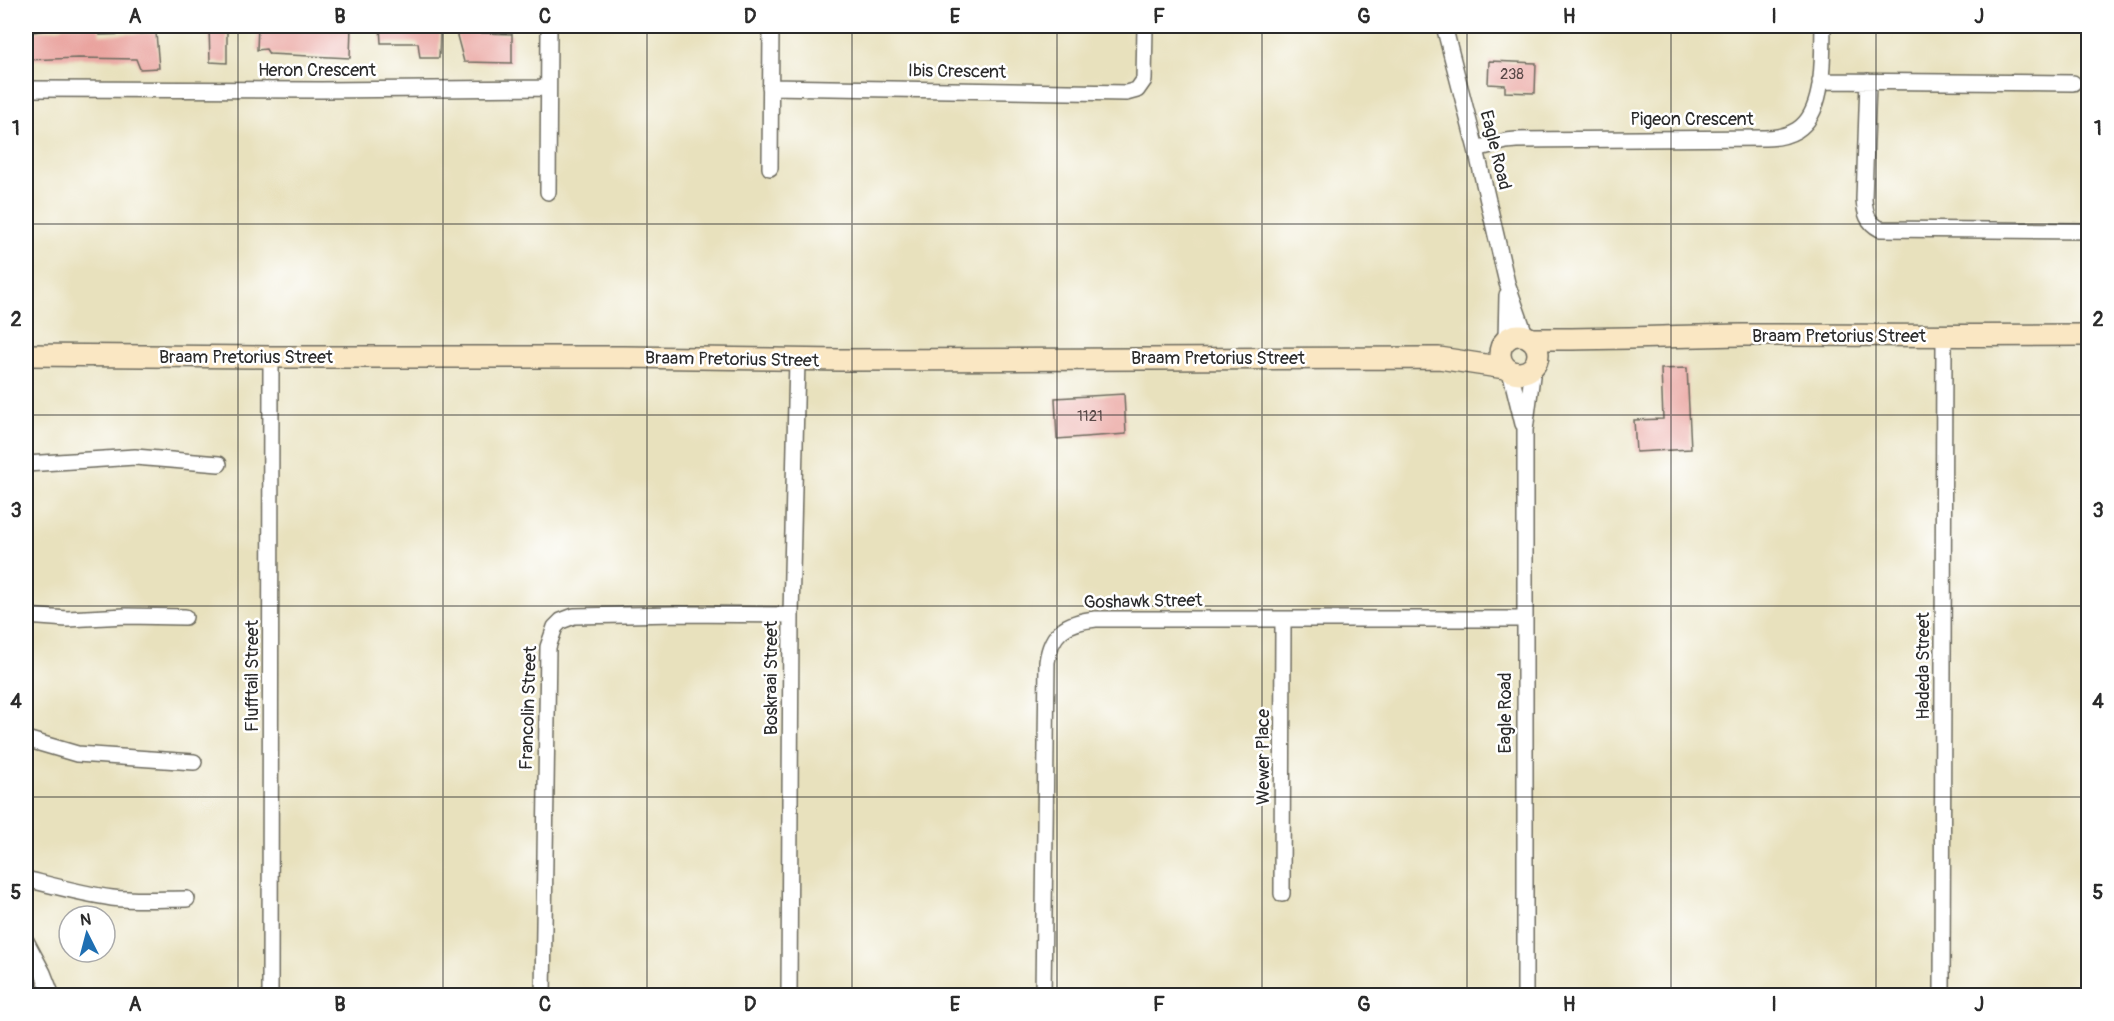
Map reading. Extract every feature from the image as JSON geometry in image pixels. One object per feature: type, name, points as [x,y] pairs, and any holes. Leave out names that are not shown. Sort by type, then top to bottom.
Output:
[{"type":"street","points":[[549,26],[549,192]]},
{"type":"street","points":[[770,168],[771,26]]},
{"type":"street","name":"Ibis Crescent","points":[[770,87],[1126,93],[1137,90],[1144,80],[1145,26]]},
{"type":"street","name":"Eagle Road","points":[[1444,26],[1507,283],[1516,340]]},
{"type":"street","name":"Pigeon Crescent","points":[[1476,149],[1516,140],[1776,138],[1791,133],[1803,124],[1816,102],[1820,81],[1823,26]]},
{"type":"street","points":[[1820,81],[2073,83]]},
{"type":"street","points":[[1868,81],[1864,199],[1866,216],[1872,225],[1880,229],[2088,231]]},
{"type":"street","name":"Heron Crescent","points":[[26,89],[548,88]]},
{"type":"street","name":"Braam Pretorius Street","points":[[1439,358],[1516,340],[1655,336],[2088,335]]},
{"type":"street","name":"Hadeda Street","points":[[1942,996],[1944,336]]},
{"type":"street","name":"Braam Pretorius Street","points":[[1535,365],[1556,349],[1590,339]]},
{"type":"street","points":[[1516,340],[1538,349],[1535,365],[1522,374],[1507,370],[1500,357],[1516,340]]},
{"type":"street","name":"Braam Pretorius Street","points":[[26,355],[623,357],[797,360],[1439,358],[1507,370]]},
{"type":"street","name":"Flufftail Street","points":[[270,996],[271,357]]},
{"type":"street","name":"Boskraai Street","points":[[789,996],[791,615],[797,360]]},
{"type":"street","name":"Eagle Road","points":[[1525,996],[1525,430],[1535,365]]},
{"type":"street","name":"Eagle Road","points":[[1507,370],[1525,430]]},
{"type":"street","points":[[26,464],[135,457],[219,464]]},
{"type":"street","name":"Francolin Street","points":[[543,996],[548,647],[555,627],[566,618],[601,614],[791,615]]},
{"type":"street","points":[[26,616],[67,619],[126,616],[185,617]]},
{"type":"street","name":"Goshawk Street","points":[[1043,996],[1047,662],[1050,645],[1067,626],[1096,619],[1525,619]]},
{"type":"street","name":"Wewer Place","points":[[1282,894],[1283,620]]},
{"type":"street","points":[[26,739],[77,754],[194,762]]},
{"type":"street","points":[[26,879],[84,894],[114,898],[141,900],[188,898]]},
{"type":"street","points":[[26,941],[31,961],[52,996]]},
{"type":"building","points":[[63,26],[99,26],[100,35],[156,33],[159,68],[140,69],[136,59],[26,60],[26,33]]},
{"type":"building","points":[[209,26],[227,26],[227,63],[210,62]]},
{"type":"building","points":[[258,26],[351,26],[350,58],[269,54],[266,49],[257,50]]},
{"type":"building","points":[[380,26],[430,26],[430,31],[440,31],[439,58],[420,58],[418,43],[381,43]]},
{"type":"building","points":[[456,32],[512,34],[512,63],[464,62]]},
{"type":"building","points":[[1489,61],[1536,63],[1535,93],[1505,92],[1505,85],[1488,84]]},
{"type":"building","points":[[1687,368],[1691,449],[1636,452],[1634,420],[1663,419],[1661,369]]},
{"type":"building","points":[[1124,394],[1126,434],[1057,439],[1055,398]]}]
